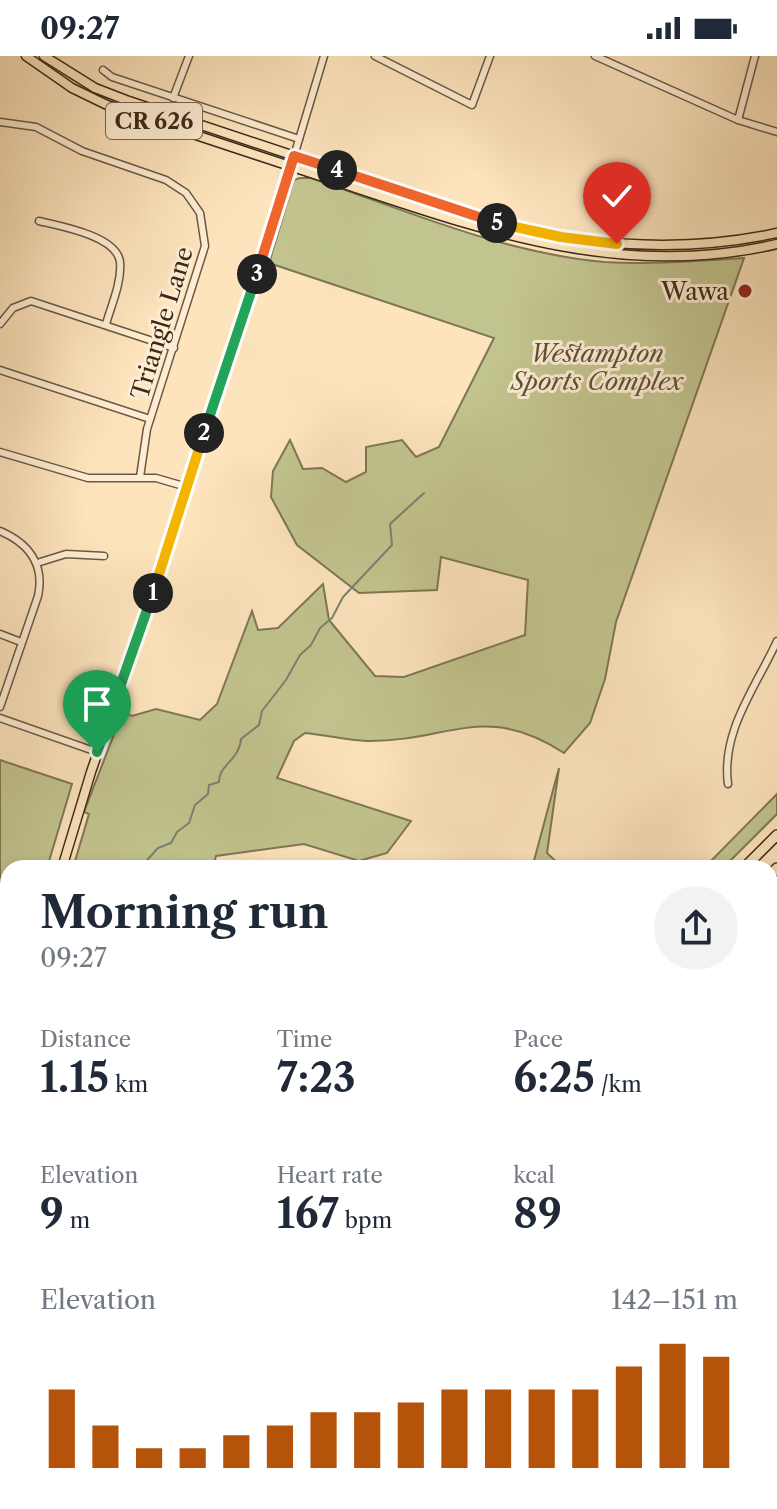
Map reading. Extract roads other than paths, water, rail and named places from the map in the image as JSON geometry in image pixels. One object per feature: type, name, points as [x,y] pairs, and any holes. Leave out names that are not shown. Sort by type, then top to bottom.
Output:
[{"type":"highway","points":[[752,860],[777,835]]},
{"type":"main road","name":"CR 626","points":[[26,56],[72,88],[107,105],[487,220],[561,237],[617,244],[727,242],[777,233]]},
{"type":"main road","name":"CR 626","points":[[44,56],[95,88],[501,235],[599,254],[654,257],[777,244]]},
{"type":"main road","points":[[64,860],[97,752],[132,656],[292,161]]},
{"type":"street","points":[[173,98],[189,56]]},
{"type":"street","points":[[292,161],[324,56]]},
{"type":"street","points":[[375,56],[472,105],[490,56]]},
{"type":"street","points":[[595,56],[738,120],[777,132]]},
{"type":"street","points":[[738,120],[755,56]]},
{"type":"street","points":[[103,70],[112,77],[299,139]]},
{"type":"street","name":"Triangle Lane","points":[[0,122],[36,127],[82,151],[166,180],[191,199],[203,221],[205,246],[150,419],[140,477]]},
{"type":"street","points":[[39,221],[96,238],[117,253],[120,266],[118,279],[106,324]]},
{"type":"street","points":[[0,324],[13,308],[31,301],[174,348]]},
{"type":"street","points":[[0,370],[150,419]]},
{"type":"street","points":[[0,452],[88,478],[140,477],[169,480],[187,487]]},
{"type":"street","points":[[0,531],[21,542],[37,563],[40,588],[0,707]]},
{"type":"street","points":[[37,563],[66,554],[104,556]]},
{"type":"street","points":[[0,634],[21,642]]},
{"type":"street","points":[[728,784],[727,758],[745,701],[777,641]]},
{"type":"street","points":[[0,718],[97,752]]},
{"type":"waterway","points":[[147,860],[158,848],[171,843],[177,832],[189,823],[195,805],[208,794],[209,785],[219,782],[241,739],[259,725],[262,711],[286,680],[300,655],[311,645],[320,628],[332,618],[343,597],[392,545],[390,524],[424,493]]},
{"type":"place","name":"Wawa","points":[[745,291]]},
{"type":"park label","name":"Westampton Sports Complex","points":[[597,367]]}]
